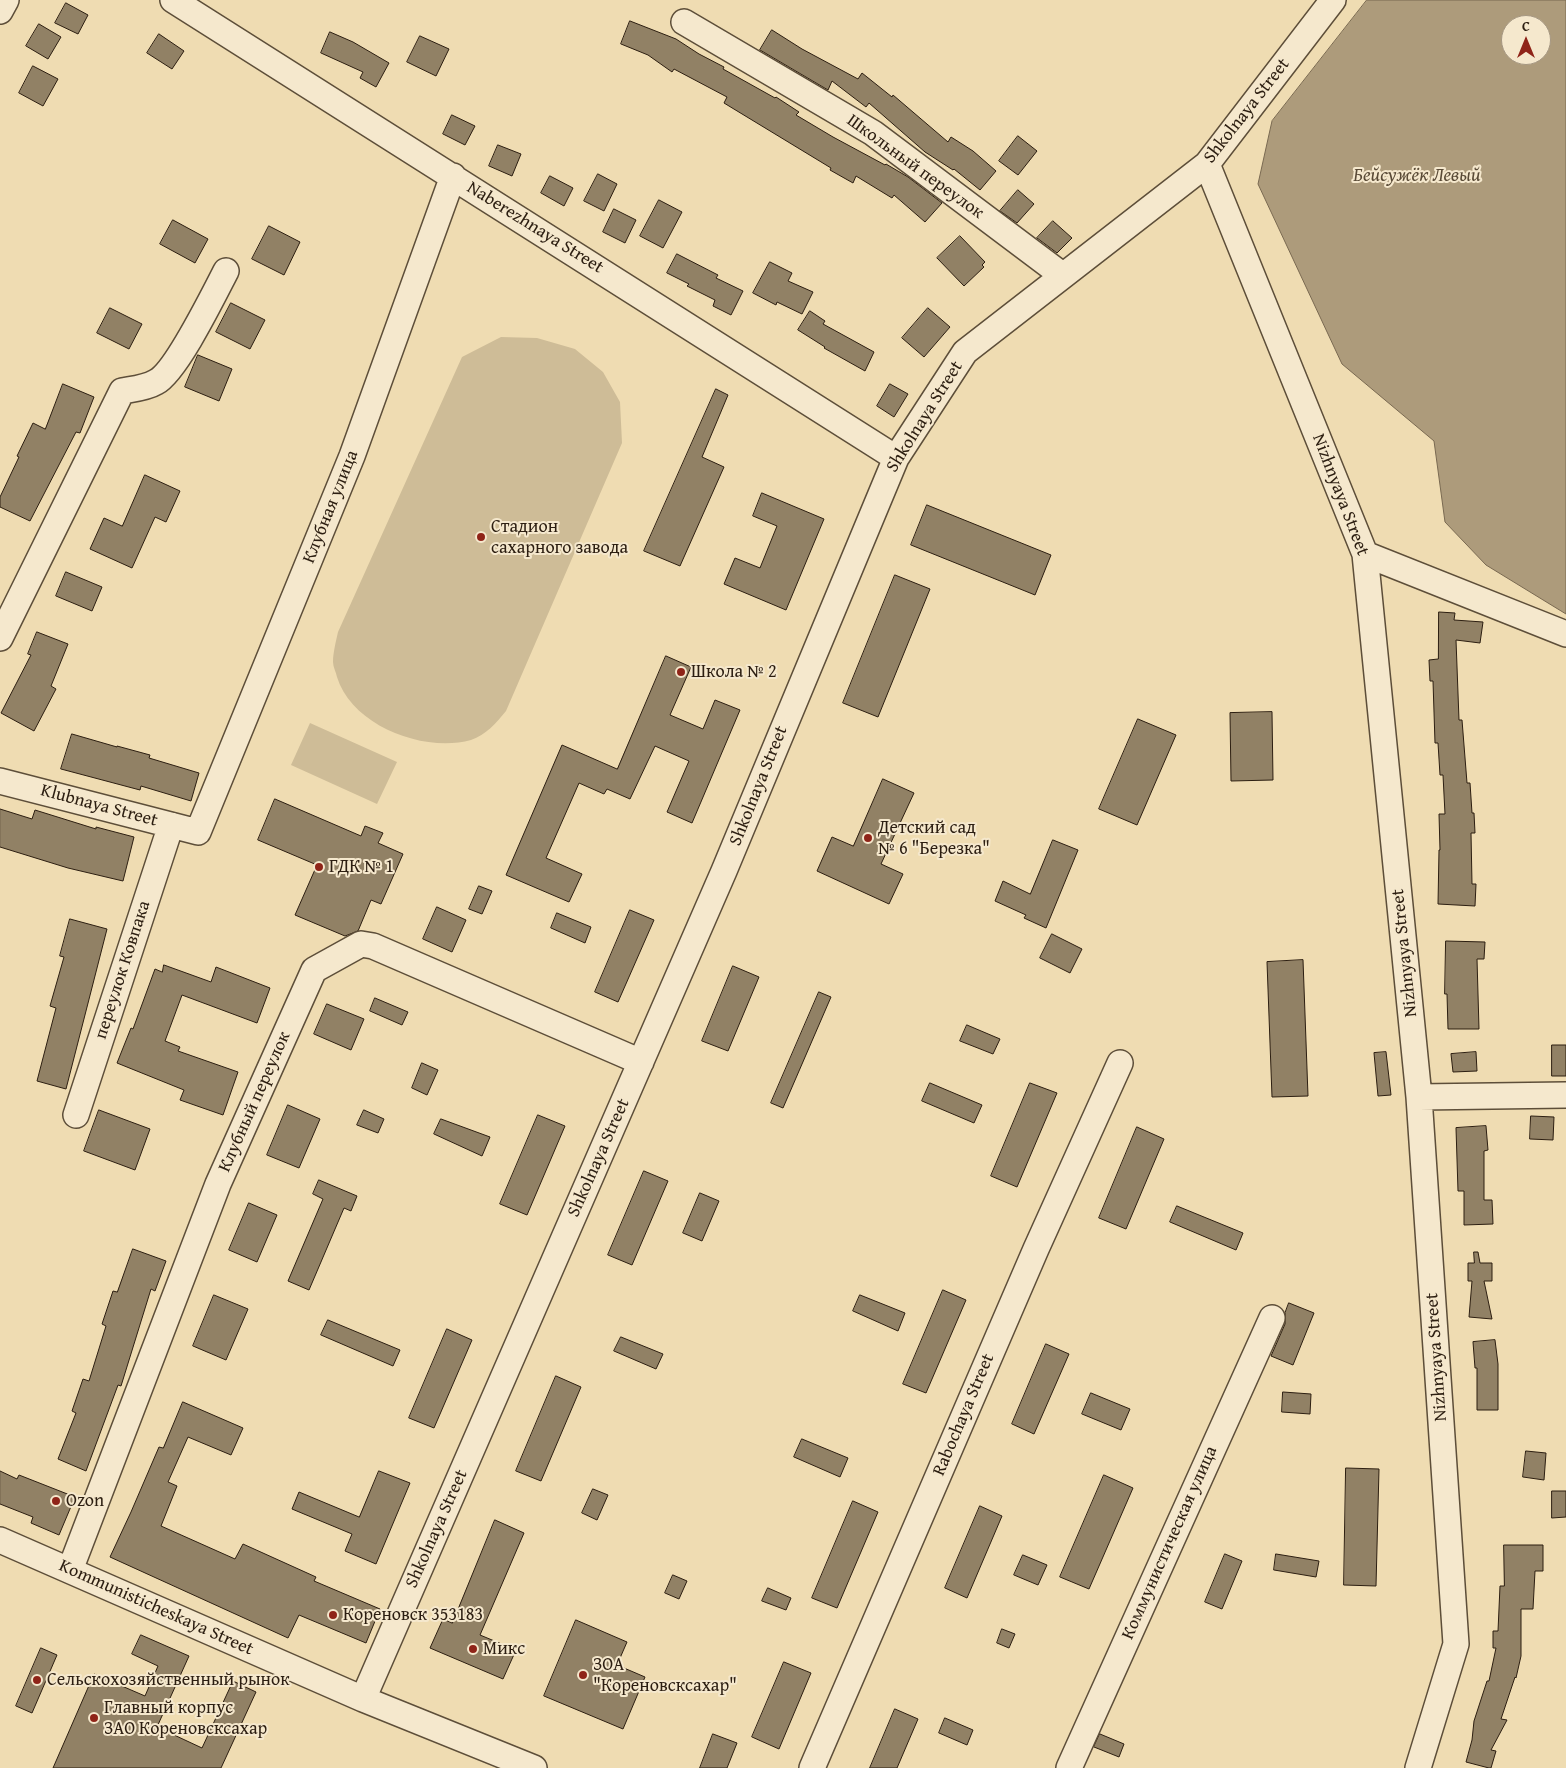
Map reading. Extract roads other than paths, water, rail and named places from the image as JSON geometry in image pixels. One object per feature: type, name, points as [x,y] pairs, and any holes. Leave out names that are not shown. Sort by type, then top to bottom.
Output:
[{"type":"street","points":[[0,11],[6,0]]},
{"type":"street","name":"Naberezhnaya Street","points":[[173,0],[194,6],[453,176],[896,458]]},
{"type":"street","name":"Shkolnaya Street","points":[[364,1699],[724,871],[896,458],[965,352],[1207,164],[1328,7]]},
{"type":"street","name":"Школьный переулок","points":[[684,22],[874,133],[1062,275]]},
{"type":"street","name":"Nizhnyaya Street","points":[[1207,164],[1365,554],[1419,1097],[1456,1644],[1418,1768]]},
{"type":"street","name":"Клубная улица","points":[[171,825],[198,832],[352,456],[453,176]]},
{"type":"street","points":[[0,638],[122,391],[157,382],[169,369],[188,340],[226,272]]},
{"type":"street","points":[[1365,554],[1566,634]]},
{"type":"street","name":"Klubnaya Street","points":[[0,781],[171,825]]},
{"type":"street","name":"переулок Ковпака","points":[[76,1114],[171,825]]},
{"type":"street","name":"Клубный переулок","points":[[70,1570],[218,1184],[314,970],[362,944],[373,946],[641,1062]]},
{"type":"street","name":"Rabochaya Street","points":[[812,1768],[1036,1249],[1120,1063]]},
{"type":"street","points":[[1419,1097],[1566,1096]]},
{"type":"street","name":"Коммунистическая улица","points":[[1069,1768],[1272,1318]]},
{"type":"street","name":"Kommunisticheskaya Street","points":[[0,1540],[364,1699],[534,1768]]},
{"type":"water","name":"Бейсужёк Левый","points":[[1367,0],[1566,0],[1566,614],[1486,565],[1445,522],[1434,441],[1342,364],[1258,184],[1272,121]]},
{"type":"place","name":"Стадион сахарного завода","points":[[481,537]]},
{"type":"place","name":"Школа № 2","points":[[681,672]]},
{"type":"place","name":"Детский сад № 6 \"Березка\"","points":[[868,838]]},
{"type":"place","name":"ГДК № 1","points":[[319,867]]},
{"type":"place","name":"Ozon","points":[[56,1501]]},
{"type":"place","name":"Кореновск 353183","points":[[333,1615]]},
{"type":"place","name":"Микс","points":[[473,1649]]},
{"type":"place","name":"ЗОА \"Кореновсксахар\"","points":[[583,1675]]},
{"type":"place","name":"Сельскохозяйственный рынок","points":[[37,1680]]},
{"type":"place","name":"Главный корпус ЗАО Кореновсксахар","points":[[94,1718]]}]
